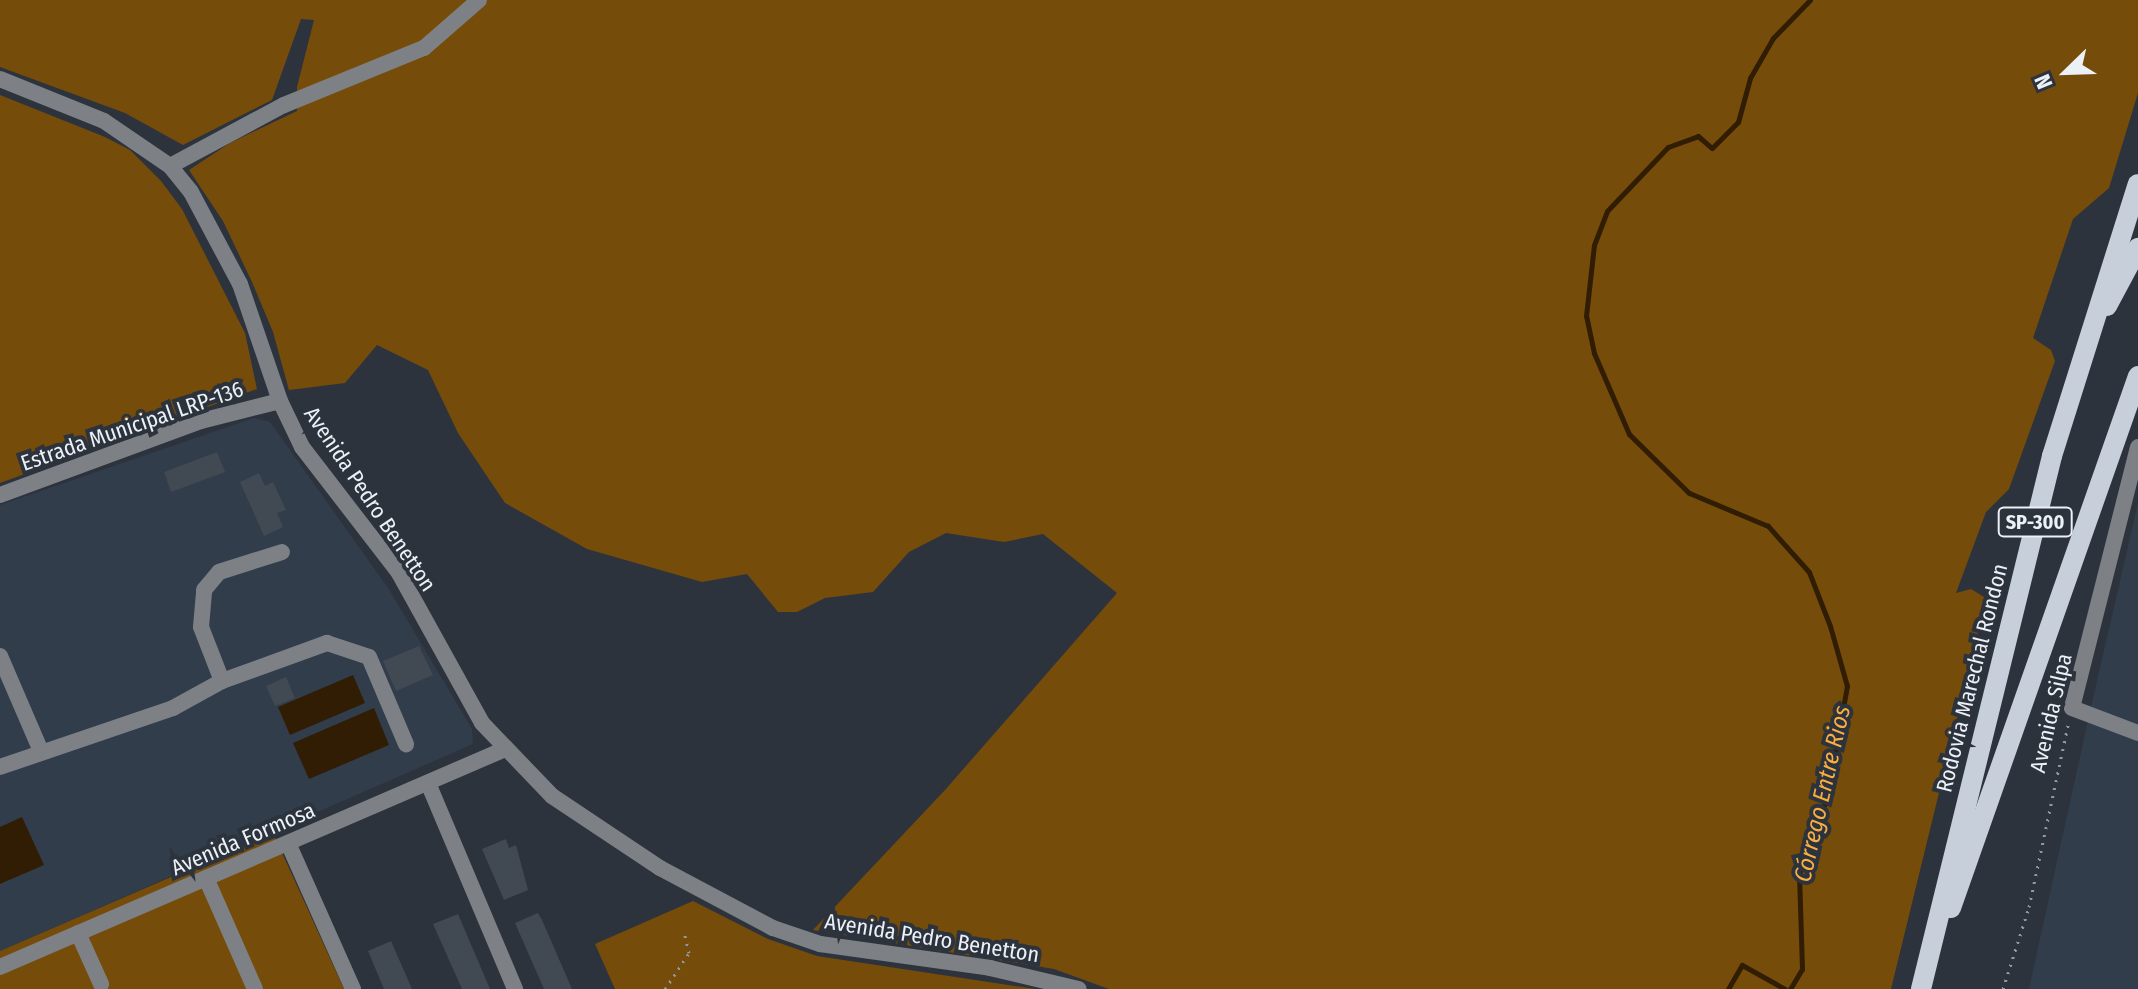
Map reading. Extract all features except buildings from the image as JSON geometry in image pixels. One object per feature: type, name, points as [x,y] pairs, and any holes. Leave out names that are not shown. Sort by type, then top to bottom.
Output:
[{"type":"main road","name":"Rodovia Marechal Rondon","points":[[1921,983],[1933,947],[2048,470],[2138,184]]},
{"type":"main road","name":"Rodovia Marechal Rondon","points":[[2091,334],[2138,248]]},
{"type":"main road","points":[[1933,947],[1983,829],[2138,376]]},
{"type":"street","points":[[170,166],[284,105],[424,48],[479,0]]},
{"type":"street","name":"Avenida Pedro Benetton","points":[[0,79],[104,121],[170,166],[213,227],[240,284],[280,401],[302,447],[399,573],[455,678],[503,750],[552,796],[605,833],[773,928],[820,944],[990,968],[1079,989]]},
{"type":"street","name":"Estrada Municipal LRP-136","points":[[0,495],[201,421],[280,401]]},
{"type":"street","name":"Avenida Silpa","points":[[2072,708],[2133,487],[2138,447]]},
{"type":"street","points":[[222,681],[201,627],[204,590],[219,572],[282,552]]},
{"type":"street","points":[[0,767],[189,702],[222,681],[317,644],[340,645],[369,657],[406,744]]},
{"type":"street","points":[[0,656],[41,751]]},
{"type":"street","points":[[2072,708],[2138,733]]},
{"type":"street","name":"Avenida Formosa","points":[[0,967],[503,750]]},
{"type":"street","points":[[428,783],[515,989]]},
{"type":"street","points":[[288,843],[353,989]]},
{"type":"street","points":[[206,878],[255,989]]},
{"type":"street","points":[[78,933],[101,984]]},
{"type":"path","name":"Avenida Silpa","points":[[2003,989],[2029,907],[2072,708]]},
{"type":"path","points":[[665,989],[689,953],[684,931]]},
{"type":"shaded area","points":[[0,0],[2138,0],[2138,93],[2109,188],[2073,219],[2033,338],[2051,350],[2055,361],[2009,489],[1986,512],[1956,593],[1971,589],[1984,597],[1982,617],[1891,989],[1109,989],[1054,969],[813,930],[945,790],[1117,593],[1043,534],[1004,542],[946,533],[909,552],[873,592],[825,598],[797,612],[778,612],[747,574],[702,582],[587,549],[505,503],[458,433],[428,370],[377,345],[345,383],[289,390],[273,332],[252,282],[223,221],[189,170],[230,143],[297,111],[297,87],[314,20],[301,19],[272,100],[183,145],[125,113],[0,67]]},
{"type":"shaded area","points":[[0,95],[130,150],[161,181],[182,209],[245,333],[257,389],[0,483]]},
{"type":"shaded area","points":[[254,418],[270,422],[388,588],[472,729],[473,744],[0,951],[0,505]]},
{"type":"shaded area","points":[[2138,503],[2138,989],[2029,989],[2089,716]]},
{"type":"shaded area","points":[[353,675],[365,703],[290,735],[278,707]]},
{"type":"shaded area","points":[[374,708],[389,745],[309,779],[293,743]]},
{"type":"shaded area","points":[[22,817],[44,865],[0,884],[0,827]]},
{"type":"shaded area","points":[[273,833],[344,989],[0,989],[0,951]]},
{"type":"shaded area","points":[[693,901],[768,939],[817,956],[1035,989],[615,989],[595,944]]},
{"type":"waterway","name":"Córrego Entre Rios","points":[[1790,989],[1802,969],[1799,874],[1827,797],[1847,686],[1830,626],[1809,572],[1768,526],[1689,493],[1629,434],[1594,353],[1586,316],[1594,245],[1607,211],[1668,147],[1698,136],[1712,148],[1738,122],[1750,78],[1773,38],[1810,0]]},
{"type":"waterway","name":"Córrego Entre Rios","points":[[1728,989],[1742,965],[1785,989]]}]
